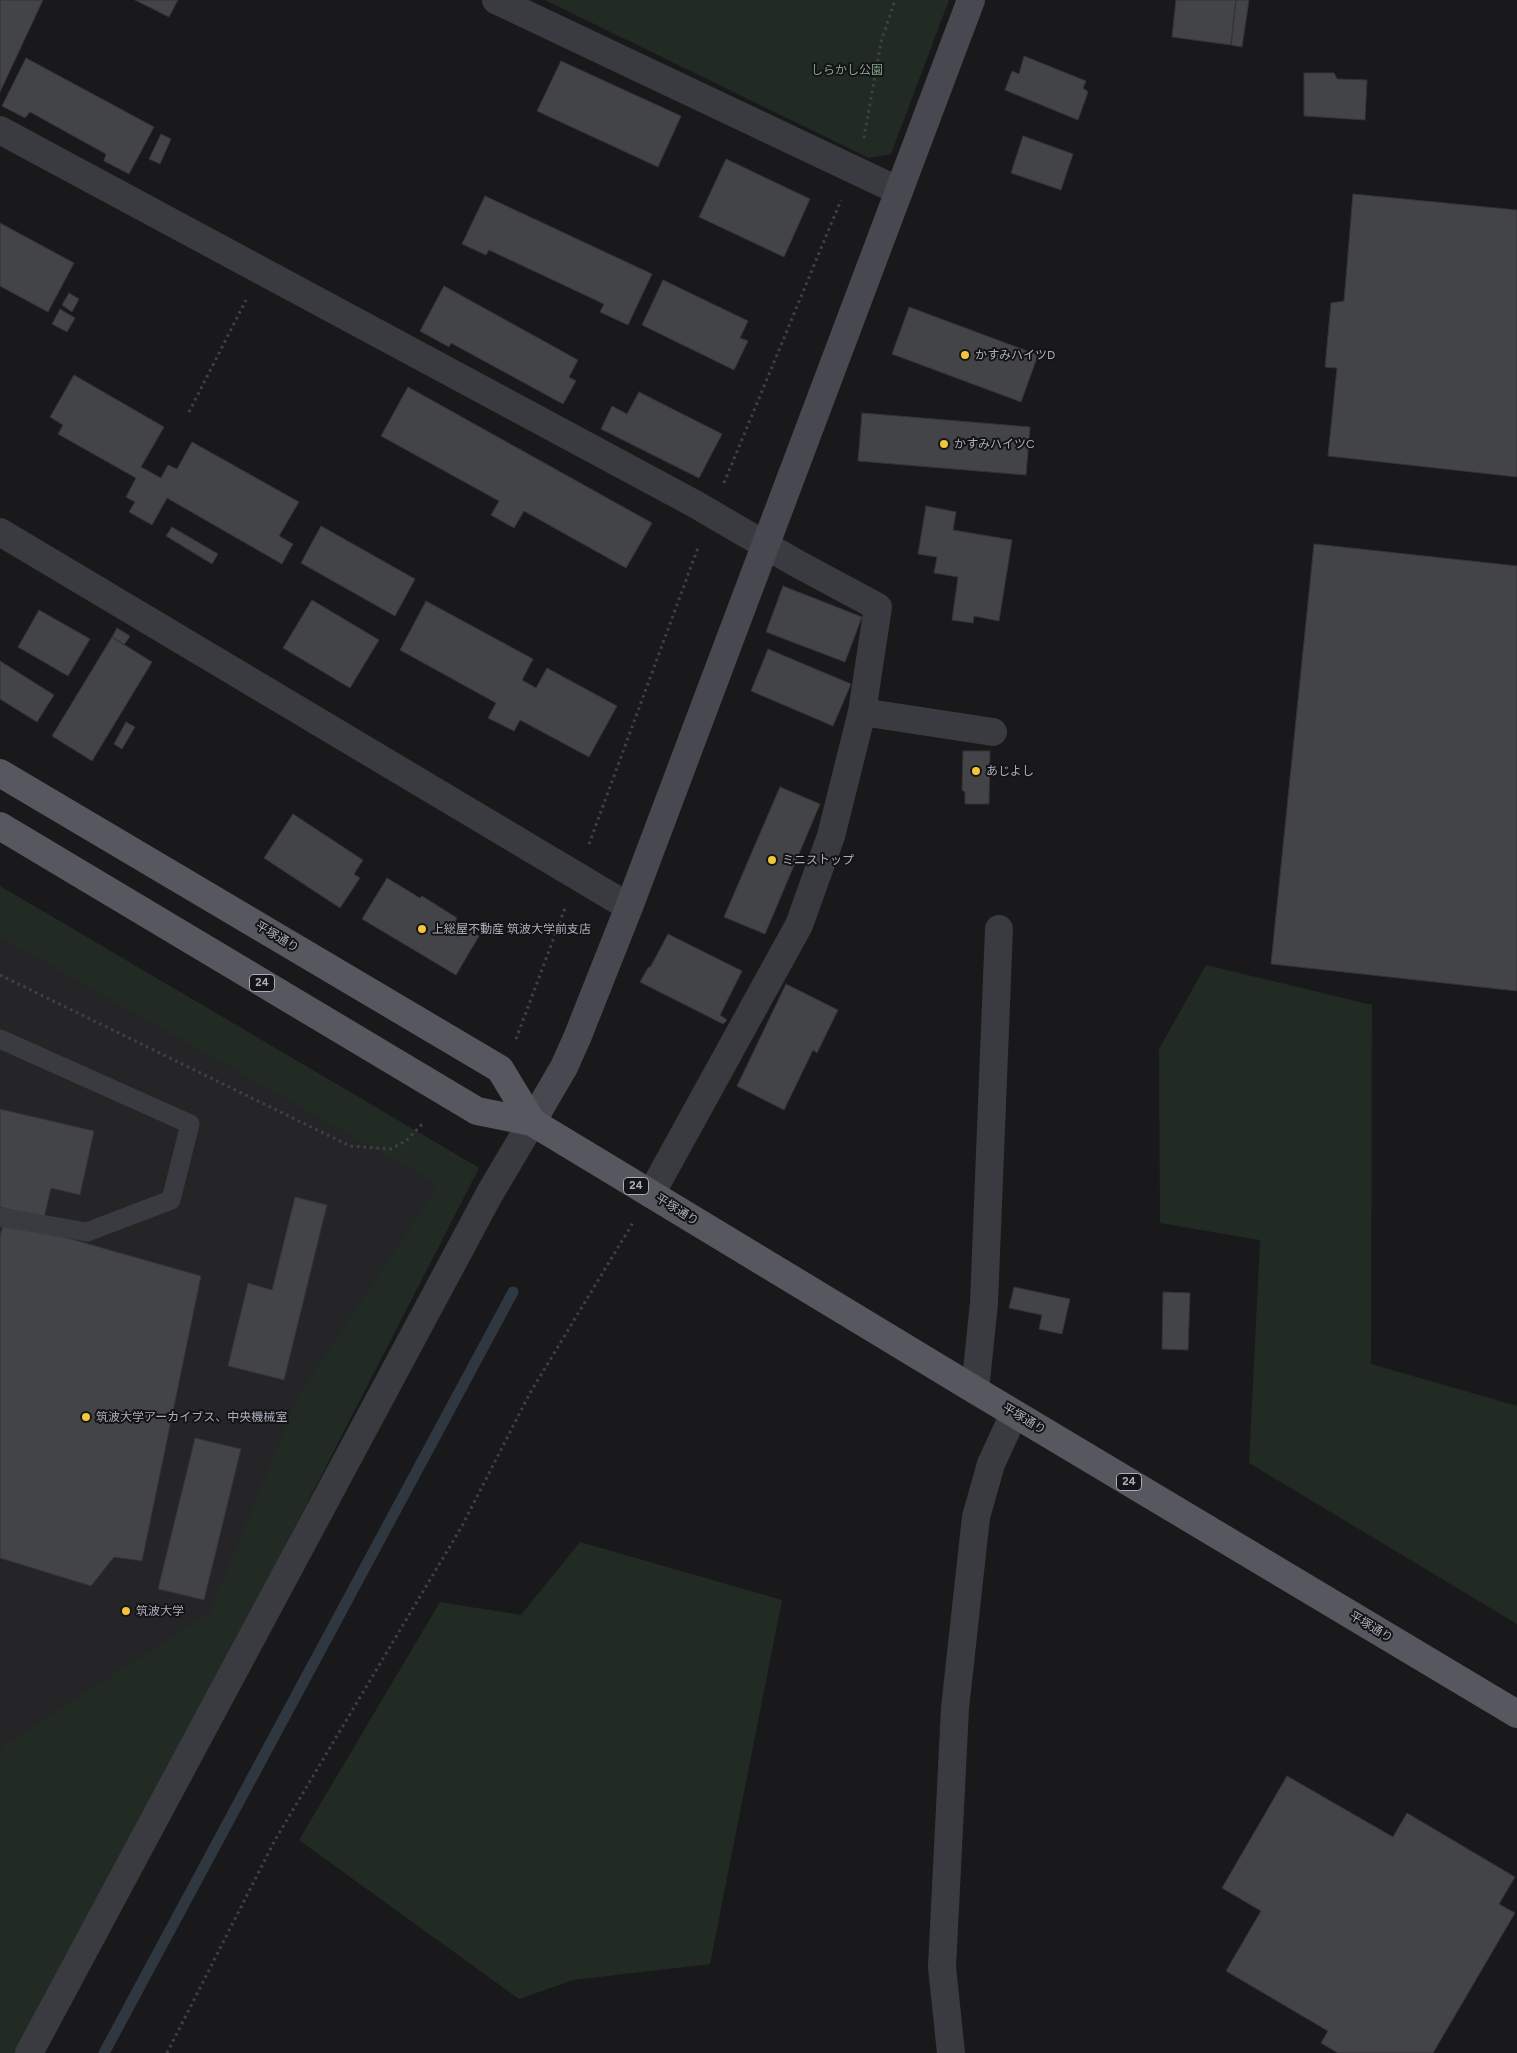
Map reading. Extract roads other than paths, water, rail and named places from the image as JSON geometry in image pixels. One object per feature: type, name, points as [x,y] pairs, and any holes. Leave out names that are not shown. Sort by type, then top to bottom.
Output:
[{"type":"main road","name":"平塚通り","points":[[0,772],[500,1069],[532,1122]]},
{"type":"main road","name":"平塚通り","points":[[0,826],[477,1111],[532,1122],[1014,1414],[1517,1714]]},
{"type":"street","points":[[496,0],[899,191]]},
{"type":"street","points":[[29,2053],[485,1201],[564,1067],[629,907],[971,0]]},
{"type":"street","points":[[0,130],[695,504],[796,563],[878,607],[862,712],[831,836],[799,925],[651,1194]]},
{"type":"street","points":[[0,532],[629,907]]},
{"type":"street","points":[[862,712],[993,732]]},
{"type":"street","points":[[975,1390],[984,1303],[999,929]]},
{"type":"street","points":[[951,2053],[942,1967],[955,1708],[976,1517],[991,1464],[1014,1414]]},
{"type":"lane","points":[[0,1039],[190,1124],[171,1200],[87,1232],[0,1217]]},
{"type":"waterway","points":[[104,2053],[513,1292]]},
{"type":"place","name":"かすみハイツD","points":[[965,355]]},
{"type":"place","name":"かすみハイツC","points":[[944,444]]},
{"type":"place","name":"あじよし","points":[[976,771]]},
{"type":"place","name":"ミニストップ","points":[[772,860]]},
{"type":"place","name":"上総屋不動産 筑波大学前支店","points":[[422,929]]},
{"type":"place","name":"筑波大学アーカイブス、中央機械室","points":[[86,1417]]},
{"type":"place","name":"筑波大学","points":[[126,1611]]},
{"type":"park label","name":"しらかし公園","points":[[847,70]]}]
